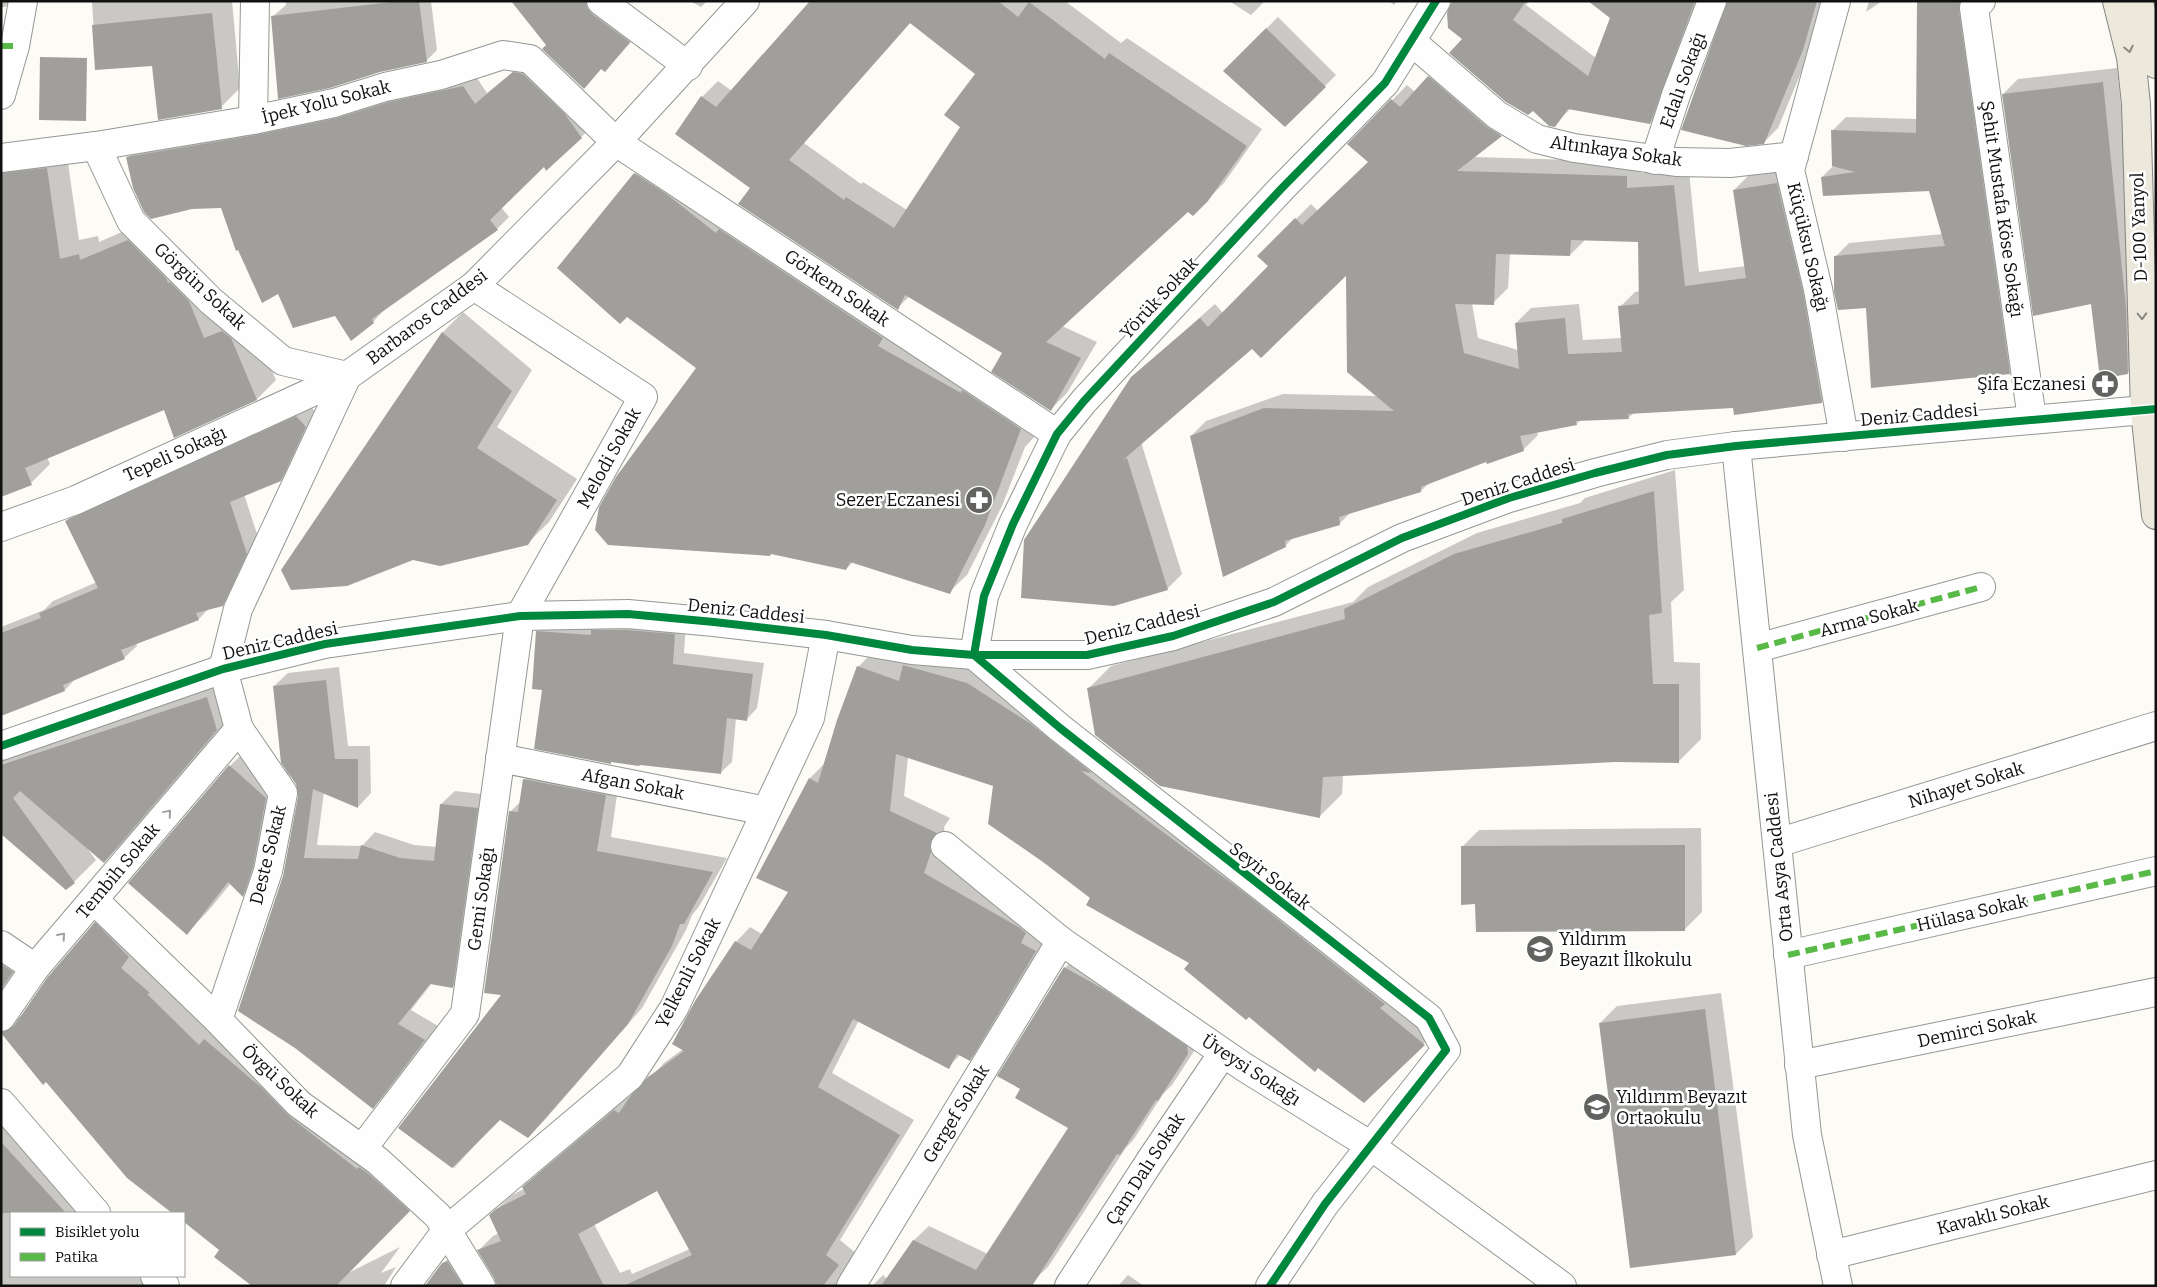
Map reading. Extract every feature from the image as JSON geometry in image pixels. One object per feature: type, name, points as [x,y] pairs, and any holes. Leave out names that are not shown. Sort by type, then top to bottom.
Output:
[{"type":"main road","name":"D-100 Yanyol","points":[[2118,1],[2130,57],[2136,104],[2156,514]]},
{"type":"main road","points":[[2138,1],[2156,64]]},
{"type":"street","points":[[1,95],[8,46],[23,1]]},
{"type":"street","points":[[254,120],[255,1]]},
{"type":"street","points":[[601,1],[688,66]]},
{"type":"street","name":"Barbaros Caddesi","points":[[223,669],[238,609],[347,376],[474,286],[616,142],[688,66],[745,1]]},
{"type":"street","name":"Yörük Sokak","points":[[974,655],[984,596],[1013,524],[1057,434],[1084,401],[1260,211],[1385,83],[1436,1]]},
{"type":"street","name":"Edalı Sokağı","points":[[1655,160],[1676,95],[1712,1]]},
{"type":"street","name":"Küçüksu Sokağı","points":[[1836,1],[1790,170],[1818,289],[1844,437]]},
{"type":"street","name":"Şehit Mustafa Köse Sokağı","points":[[1981,1],[1974,8],[2032,419]]},
{"type":"street","name":"Altınkaya Sokak","points":[[1411,41],[1497,115],[1537,139],[1574,148],[1676,162],[1730,163],[1794,156]]},
{"type":"street","name":"İpek Yolu Sokak","points":[[1,158],[96,146],[254,120],[334,103],[385,87],[441,75],[502,55],[530,59],[616,142]]},
{"type":"street","name":"Görkem Sokak","points":[[616,142],[1057,434]]},
{"type":"street","name":"Görgün Sokak","points":[[96,146],[132,221],[211,301],[283,361],[347,376]]},
{"type":"street","name":"Melodi Sokak","points":[[474,286],[643,397],[520,616]]},
{"type":"street","name":"Tepeli Sokağı","points":[[1,527],[76,500],[347,376]]},
{"type":"street","name":"Deniz Caddesi","points":[[1,746],[223,669],[325,644],[520,616],[628,614],[826,635],[912,650],[974,655],[1087,655],[1173,636],[1274,602],[1402,538],[1509,498],[1666,455],[1736,446],[2150,409]]},
{"type":"street","name":"Orta Asya Caddesi","points":[[1736,446],[1807,1135],[1838,1286]]},
{"type":"street","name":"Arma Sokak","points":[[1757,648],[1981,587]]},
{"type":"street","name":"Gemi Sokağı","points":[[362,1149],[465,1014],[520,616]]},
{"type":"street","name":"Yelkenli Sokak","points":[[405,1286],[447,1230],[630,1076],[674,1008],[810,718],[826,635]]},
{"type":"street","name":"Seyir Sokak","points":[[974,655],[1060,728],[1428,1018],[1446,1050],[1371,1146]]},
{"type":"street","name":"Deste Sokak","points":[[218,1020],[268,871],[283,793],[238,729],[223,669]]},
{"type":"street","name":"Nihayet Sokak","points":[[1777,844],[2156,726]]},
{"type":"street","name":"Tembih Sokak","points":[[1,1017],[35,968],[238,729]]},
{"type":"street","name":"Afgan Sokak","points":[[500,758],[766,811]]},
{"type":"street","name":"Üveysi Sokağı","points":[[945,846],[1061,941],[1223,1052],[1371,1146],[1562,1286]]},
{"type":"street","name":"Hülasa Sokak","points":[[1788,955],[2156,871]]},
{"type":"street","name":"Övgü Sokak","points":[[94,900],[218,1020],[299,1104],[378,1161],[438,1216],[481,1286]]},
{"type":"street","name":"Gergef Sokak","points":[[851,1286],[1061,941]]},
{"type":"street","points":[[1,945],[35,968]]},
{"type":"street","name":"Demirci Sokak","points":[[1799,1065],[2156,992]]},
{"type":"street","name":"Çam Dalı Sokak","points":[[1069,1286],[1223,1052]]},
{"type":"street","points":[[1,1103],[95,1212]]},
{"type":"street","points":[[1270,1286],[1325,1204],[1371,1146]]},
{"type":"street","name":"Kavaklı Sokak","points":[[1831,1255],[2156,1175]]},
{"type":"street","points":[[156,1277],[165,1286]]},
{"type":"building","points":[[401,1],[419,1],[427,62],[380,72],[330,88],[278,99],[271,16]]},
{"type":"building","points":[[511,1],[586,1],[587,8],[592,14],[630,42],[605,72],[601,69],[584,89],[542,49],[546,45]]},
{"type":"building","points":[[810,1],[998,1],[1018,17],[1029,2],[1105,59],[1109,53],[1247,146],[1208,201],[1193,216],[1188,212],[1046,342],[1081,358],[1051,411],[991,372],[1002,353],[905,295],[898,310],[738,204],[750,188],[675,134],[701,96],[716,107]],"holes":[[[910,23],[975,74],[944,115],[960,127],[894,228],[846,197],[844,200],[789,160]]]},
{"type":"building","points":[[1452,1],[1526,1],[1513,20],[1588,76],[1610,18],[1588,1],[1695,1],[1650,124],[1568,109],[1555,127],[1549,126],[1533,111],[1528,115],[1506,102],[1449,53],[1462,39],[1448,28],[1447,13]]},
{"type":"building","points":[[1727,1],[1817,1],[1803,50],[1764,144],[1746,146],[1681,130]]},
{"type":"building","points":[[1917,1],[1960,1],[1959,10],[2010,374],[1871,388],[1866,308],[1838,310],[1834,292],[1834,256],[1945,246],[1929,191],[1823,196],[1821,177],[1855,172],[1832,166],[1831,130],[1916,133]]},
{"type":"building","points":[[212,13],[222,109],[158,120],[152,66],[95,70],[92,25]]},
{"type":"building","points":[[1266,28],[1326,87],[1285,127],[1223,71]]},
{"type":"building","points":[[40,57],[87,58],[86,121],[39,120]]},
{"type":"building","points":[[513,72],[523,74],[564,113],[582,138],[546,171],[544,167],[490,220],[498,230],[372,319],[374,323],[351,341],[335,316],[293,328],[278,294],[262,303],[238,250],[236,251],[221,208],[192,209],[151,219],[144,212],[133,188],[126,157],[256,135],[337,118],[389,102],[463,86],[475,104]]},
{"type":"building","points":[[1428,76],[1487,127],[1502,136],[1457,171],[1627,176],[1627,188],[1674,185],[1685,286],[1746,278],[1733,190],[1777,183],[1803,292],[1822,403],[1734,415],[1733,408],[1628,414],[1629,419],[1576,421],[1577,425],[1520,436],[1524,451],[1487,464],[1486,462],[1421,487],[1421,492],[1339,517],[1340,525],[1285,541],[1286,547],[1223,577],[1190,436],[1264,408],[1394,411],[1347,372],[1346,276],[1261,358],[1252,349],[1123,460],[1127,458],[1168,590],[1114,606],[1021,598],[1024,540],[1131,377],[1200,318],[1208,327],[1268,266],[1257,256],[1295,218],[1302,225],[1368,162],[1347,144],[1391,99],[1400,107]],"holes":[[[1571,240],[1638,242],[1639,304],[1618,306],[1622,352],[1568,354],[1565,318],[1515,323],[1519,369],[1464,353],[1455,304],[1494,305],[1496,254],[1570,256]]]},
{"type":"building","points":[[2103,82],[2126,308],[2128,374],[2100,379],[2091,304],[2033,316],[2002,94]]},
{"type":"building","points":[[47,168],[60,259],[79,254],[80,260],[128,240],[166,278],[168,283],[170,282],[189,301],[204,338],[222,331],[231,338],[257,400],[174,438],[164,410],[25,468],[32,485],[1,497],[1,173]]},
{"type":"building","points":[[634,173],[665,193],[716,233],[719,229],[883,338],[878,346],[961,393],[962,390],[1021,429],[985,525],[950,594],[850,562],[846,570],[771,554],[770,556],[608,545],[595,530],[599,507],[616,477],[696,368],[627,317],[620,324],[557,268]]},
{"type":"building","points":[[442,332],[512,391],[477,448],[557,500],[528,545],[440,566],[413,560],[347,586],[291,590],[281,570]]},
{"type":"building","points":[[296,416],[306,427],[281,481],[230,502],[247,554],[223,606],[196,613],[199,620],[121,650],[125,659],[63,685],[65,691],[1,716],[1,633],[41,618],[39,613],[98,588],[65,521]]},
{"type":"building","points":[[1654,491],[1662,613],[1649,615],[1653,684],[1679,684],[1679,763],[1615,762],[1323,777],[1320,818],[1160,786],[1095,735],[1087,688],[1345,619],[1344,609],[1454,554],[1562,523],[1562,519]]},
{"type":"building","points":[[591,630],[627,630],[675,634],[673,664],[753,674],[747,721],[727,718],[721,774],[611,762],[611,764],[534,749],[542,690],[532,689],[536,631],[591,635]]},
{"type":"building","points":[[903,665],[967,683],[1031,724],[1092,773],[1081,771],[1241,890],[1385,1004],[1380,1008],[1425,1045],[1364,1103],[1318,1068],[1315,1072],[1249,1017],[1246,1020],[1184,969],[1189,963],[1086,905],[1090,898],[1043,862],[988,824],[993,786],[896,754],[890,811],[937,833],[930,843],[931,852],[924,873],[1020,928],[1026,933],[1021,943],[1036,951],[970,1061],[957,1054],[949,1069],[853,1019],[818,1087],[900,1135],[826,1255],[839,1265],[823,1286],[623,1286],[692,1255],[657,1191],[578,1234],[604,1286],[497,1286],[477,1250],[501,1241],[489,1215],[496,1209],[526,1194],[522,1187],[614,1110],[619,1113],[631,1095],[648,1077],[684,1051],[672,1044],[695,1001],[735,941],[751,950],[788,892],[756,878],[809,778],[818,783],[837,720],[857,666],[899,681]]},
{"type":"building","points":[[326,680],[335,759],[358,759],[358,808],[313,789],[304,858],[358,859],[361,845],[400,858],[434,861],[440,804],[478,808],[453,988],[430,984],[398,1024],[425,1040],[373,1109],[295,1048],[238,1011],[283,876],[298,796],[296,784],[281,763],[273,686]]},
{"type":"building","points":[[207,697],[217,730],[104,863],[20,791],[13,798],[75,883],[66,890],[1,834],[1,765]]},
{"type":"building","points":[[229,765],[266,798],[253,867],[243,897],[228,882],[187,935],[128,883]]},
{"type":"building","points":[[523,779],[606,795],[597,851],[713,872],[684,924],[680,924],[672,946],[628,1024],[528,1138],[500,1120],[452,1168],[398,1128],[501,995],[484,993],[509,811],[518,812]]},
{"type":"building","points":[[1685,845],[1685,931],[1476,932],[1475,904],[1461,905],[1461,846]]},
{"type":"building","points":[[95,922],[129,957],[121,968],[150,993],[147,994],[199,1045],[204,1039],[262,1088],[290,1117],[357,1169],[359,1167],[370,1175],[410,1211],[336,1286],[252,1286],[214,1257],[219,1250],[185,1223],[185,1212],[171,1212],[127,1178],[46,1082],[43,1085],[1,1033],[14,1026],[47,978]]},
{"type":"building","points":[[1,964],[13,972],[1,989]]},
{"type":"building","points":[[1064,967],[1105,990],[1187,1046],[1188,1054],[1120,1155],[1117,1154],[1032,1286],[881,1286],[913,1240],[976,1270],[1068,1128],[1015,1098],[1020,1089],[997,1076]]},
{"type":"building","points":[[1705,1009],[1736,1255],[1630,1268],[1599,1023]]},
{"type":"building","points":[[1,1142],[65,1212],[1,1213]]},
{"type":"building","points":[[447,1261],[463,1286],[425,1286],[442,1263]]},
{"type":"marked path","points":[[1,46],[15,46]]},
{"type":"marked path","points":[[1757,648],[1981,587]]},
{"type":"marked path","points":[[1788,955],[2156,871]]},
{"type":"cycle path","points":[[1270,1286],[1325,1204],[1446,1050],[1429,1018],[1060,728],[974,655],[984,596],[1013,524],[1057,434],[1084,401],[1281,189],[1385,83],[1436,1]]},
{"type":"cycle path","points":[[1,746],[223,669],[325,644],[520,616],[628,614],[826,635],[912,650],[974,655],[1087,655],[1173,636],[1274,602],[1402,538],[1509,498],[1595,473],[1667,455],[1736,446],[2156,409]]},
{"type":"place","name":"Şifa Eczanesi","points":[[2105,384]]},
{"type":"place","name":"Sezer Eczanesi","points":[[979,500]]},
{"type":"place","name":"Yıldırım Beyazıt İlkokulu","points":[[1540,949]]},
{"type":"place","name":"Yıldırım Beyazıt Ortaokulu","points":[[1597,1107]]}]
